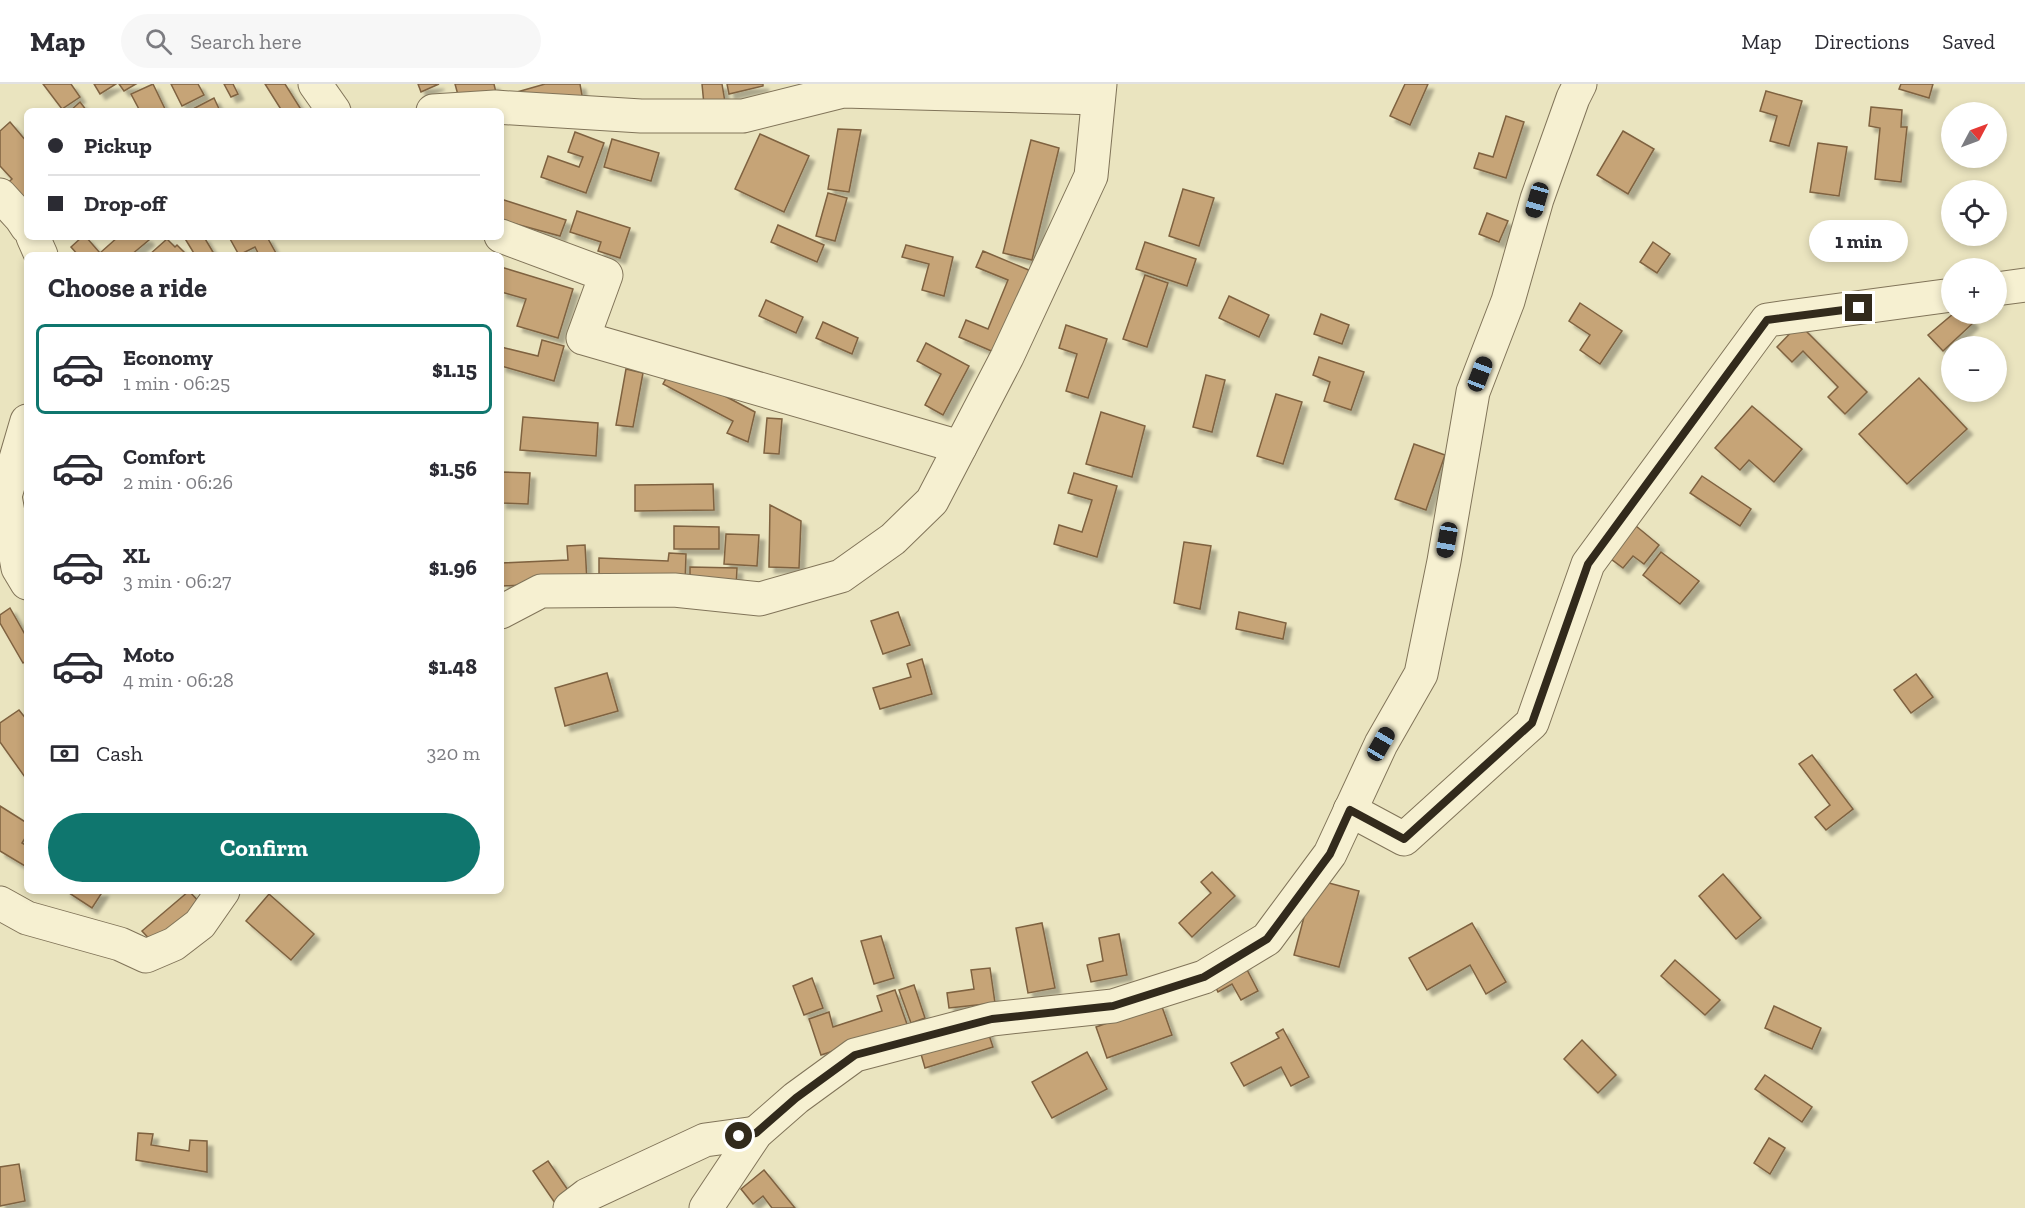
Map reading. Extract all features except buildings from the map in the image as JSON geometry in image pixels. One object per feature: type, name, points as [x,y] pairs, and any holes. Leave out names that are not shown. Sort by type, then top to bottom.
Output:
[{"type":"street","points":[[315,84],[332,108]]},
{"type":"street","points":[[706,1208],[756,1133],[796,1098],[855,1055],[992,1019],[1113,1006],[1204,977],[1267,939],[1330,854],[1381,744],[1421,674],[1444,561],[1473,392],[1508,301],[1537,200],[1580,84]]},
{"type":"street","points":[[480,108],[641,116],[743,116],[843,91],[1099,91],[1091,176],[1007,357],[932,501],[893,539],[841,576],[760,599],[674,590],[541,591],[504,610]]},
{"type":"street","points":[[0,195],[24,222]]},
{"type":"street","points":[[504,237],[606,275],[583,338],[960,447]]},
{"type":"street","points":[[2007,287],[2025,285]]},
{"type":"street","points":[[1350,810],[1404,839],[1532,723],[1588,564],[1767,320],[1941,296]]},
{"type":"street","points":[[24,438],[16,485],[18,567],[24,578]]},
{"type":"street","points":[[0,903],[27,918],[120,944],[146,956],[174,944],[200,924],[221,894]]},
{"type":"street","points":[[570,1208],[587,1195],[705,1140],[756,1133]]},
{"type":"route","points":[[739,1136],[756,1133],[796,1098],[855,1055],[992,1019],[1113,1006],[1204,977],[1267,939],[1330,854],[1350,810],[1404,839],[1532,723],[1588,564],[1767,320],[1859,308]]}]
